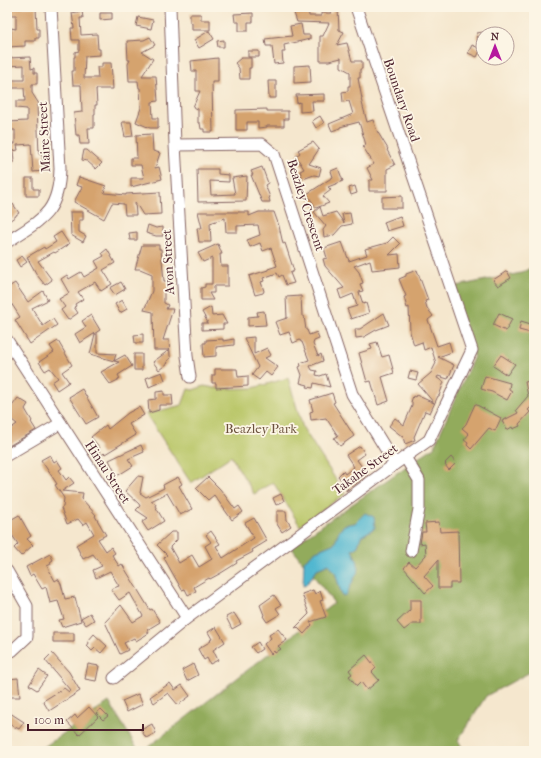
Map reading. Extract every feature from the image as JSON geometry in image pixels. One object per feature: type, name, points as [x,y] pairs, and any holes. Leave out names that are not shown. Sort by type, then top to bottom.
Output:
[{"type":"street","name":"Maire Street","points":[[7,242],[47,214],[53,204],[60,184],[51,7]]},
{"type":"street","points":[[170,7],[175,145]]},
{"type":"street","name":"Boundary Road","points":[[356,7],[422,202]]},
{"type":"street","name":"Beazley Crescent","points":[[175,145],[262,144],[274,154],[352,394],[394,464]]},
{"type":"street","name":"Avon Street","points":[[175,145],[187,356],[190,378]]},
{"type":"street","name":"Takahe Street","points":[[114,678],[187,618],[394,464],[429,440],[472,350],[422,202]]},
{"type":"street","name":"Hinau Street","points":[[7,340],[187,618]]},
{"type":"street","points":[[7,455],[60,423]]},
{"type":"street","points":[[405,457],[420,480],[419,510],[411,551]]},
{"type":"street","points":[[7,571],[27,606],[27,637],[12,651]]},
{"type":"green space","points":[[534,266],[534,670],[486,696],[458,740],[464,751],[143,751],[334,603],[313,575],[317,569],[329,564],[335,572],[342,596],[357,560],[352,551],[358,546],[361,536],[375,528],[365,513],[355,523],[344,525],[338,533],[335,543],[316,551],[305,561],[304,564],[291,547],[434,447],[474,356],[452,287],[521,273]]},
{"type":"green space","name":"Beazley Park","points":[[288,378],[303,428],[345,494],[300,526],[273,482],[254,494],[231,456],[191,483],[146,414],[182,405],[188,389],[193,390],[204,386],[220,389],[253,388]]},
{"type":"green space","points":[[109,702],[139,751],[38,751]]},
{"type":"water","points":[[365,513],[374,517],[375,528],[361,536],[358,546],[352,550],[357,560],[359,569],[346,595],[342,596],[335,572],[329,564],[317,569],[306,585],[303,586],[304,561],[316,551],[335,543],[338,533],[344,525],[355,523]]},
{"type":"building","points":[[7,7],[36,7],[39,38],[35,38],[35,41],[25,41],[25,46],[7,47],[7,40],[11,40],[11,28],[16,29],[16,15],[7,15]]},
{"type":"building","points":[[302,7],[308,7],[309,16],[321,16],[321,13],[332,13],[331,8],[338,8],[339,30],[344,32],[337,45],[347,43],[352,61],[362,61],[360,78],[358,78],[361,99],[367,122],[373,120],[377,131],[388,149],[387,150],[395,165],[387,169],[387,191],[369,191],[369,180],[373,180],[367,168],[374,164],[363,147],[366,145],[359,122],[340,127],[332,131],[329,124],[353,114],[349,101],[343,102],[342,92],[348,91],[348,86],[350,86],[350,72],[341,67],[341,58],[329,61],[320,61],[320,36],[323,36],[329,23],[297,22],[294,13],[302,10]]},
{"type":"building","points":[[82,11],[83,18],[80,18],[81,35],[97,34],[98,49],[100,49],[100,55],[85,56],[84,78],[98,78],[97,67],[102,67],[102,63],[111,63],[113,89],[96,89],[97,105],[95,105],[94,128],[88,128],[89,144],[80,144],[79,135],[76,135],[74,113],[82,112],[81,85],[73,85],[72,71],[74,71],[75,52],[79,51],[79,40],[72,40],[71,28],[74,28],[72,13]]},
{"type":"building","points":[[100,13],[112,13],[112,19],[100,20]]},
{"type":"building","points":[[253,13],[253,22],[248,22],[248,31],[239,31],[239,22],[235,22],[234,14]]},
{"type":"building","points":[[190,14],[201,14],[201,20],[210,20],[210,30],[192,30]]},
{"type":"building","points":[[138,17],[153,20],[151,29],[136,26]]},
{"type":"building","points":[[301,24],[303,35],[310,35],[310,39],[284,45],[285,52],[282,52],[283,63],[274,64],[272,46],[266,46],[265,39],[292,36],[290,26]]},
{"type":"building","points":[[209,31],[214,39],[199,48],[194,40]]},
{"type":"building","points":[[150,37],[155,45],[142,52],[153,59],[142,76],[156,76],[158,101],[152,102],[153,118],[158,118],[158,128],[150,128],[136,122],[141,108],[140,88],[138,81],[129,81],[128,64],[130,60],[128,60],[127,41],[144,40]]},
{"type":"building","points":[[224,40],[224,47],[218,47],[217,41]]},
{"type":"building","points":[[472,45],[475,46],[475,56],[468,53]]},
{"type":"building","points":[[248,51],[259,51],[259,57],[248,57]]},
{"type":"building","points":[[30,57],[31,69],[34,68],[34,73],[37,73],[37,84],[32,84],[32,93],[39,104],[37,106],[39,154],[42,154],[43,171],[33,172],[31,144],[17,145],[18,150],[13,151],[14,162],[7,162],[7,137],[11,136],[12,144],[15,144],[15,130],[9,130],[8,122],[27,121],[27,109],[16,108],[16,101],[25,101],[24,88],[7,88],[7,80],[24,80],[24,65],[7,66],[7,58]]},
{"type":"building","points":[[218,58],[218,82],[212,82],[213,132],[204,132],[204,129],[201,129],[200,123],[198,123],[198,109],[193,107],[200,91],[196,91],[196,71],[192,71],[191,61]]},
{"type":"building","points":[[241,58],[251,58],[249,79],[240,79],[239,68],[235,63]]},
{"type":"building","points":[[310,65],[311,82],[294,83],[294,66]]},
{"type":"building","points":[[268,81],[276,81],[276,98],[269,98]]},
{"type":"building","points":[[324,94],[324,101],[312,101],[313,111],[300,112],[300,102],[297,103],[296,95]]},
{"type":"building","points":[[267,109],[267,111],[288,111],[288,119],[284,119],[284,126],[267,126],[258,128],[258,122],[247,122],[247,130],[236,130],[236,110]]},
{"type":"building","points":[[320,116],[324,123],[316,128],[312,121]]},
{"type":"building","points":[[122,122],[131,122],[133,136],[125,137]]},
{"type":"building","points":[[152,134],[153,151],[160,153],[155,168],[159,167],[162,179],[131,187],[131,178],[144,178],[141,165],[131,165],[131,158],[137,158],[136,135]]},
{"type":"building","points":[[313,142],[319,149],[309,164],[321,168],[319,176],[314,175],[303,179],[300,171],[304,169],[296,156],[300,153],[298,150]]},
{"type":"building","points":[[84,150],[87,150],[102,163],[96,169],[87,161],[82,160]]},
{"type":"building","points":[[262,167],[268,183],[265,185],[270,197],[270,202],[262,202],[251,175],[253,175],[251,171]]},
{"type":"building","points":[[338,168],[343,181],[328,187],[331,190],[323,196],[329,203],[316,208],[307,194],[333,177],[331,171]]},
{"type":"building","points":[[197,169],[218,169],[218,174],[229,175],[229,182],[210,181],[211,195],[235,194],[232,178],[247,176],[246,201],[198,202]]},
{"type":"building","points":[[79,177],[106,186],[104,193],[126,195],[160,192],[161,214],[143,215],[135,202],[136,215],[125,215],[124,204],[112,203],[104,219],[74,202],[82,187],[76,185]]},
{"type":"building","points":[[26,178],[33,178],[33,189],[39,189],[39,196],[26,196]]},
{"type":"building","points":[[355,186],[357,193],[351,195],[349,188]]},
{"type":"building","points":[[402,196],[402,208],[382,208],[382,197]]},
{"type":"building","points":[[13,204],[19,213],[9,221],[7,217],[7,208]]},
{"type":"building","points":[[320,207],[323,216],[336,212],[344,223],[342,214],[350,213],[352,224],[342,226],[334,235],[324,237],[323,230],[326,226],[314,212]]},
{"type":"building","points":[[70,212],[83,212],[83,220],[79,220],[79,232],[86,236],[83,242],[71,235]]},
{"type":"building","points":[[198,212],[249,212],[249,216],[259,212],[274,212],[283,244],[285,243],[294,271],[290,273],[294,283],[286,285],[282,275],[279,277],[277,273],[263,278],[264,281],[261,282],[264,291],[263,293],[255,295],[249,276],[277,266],[271,248],[263,251],[260,243],[250,247],[247,240],[260,235],[258,225],[237,226],[237,232],[226,232],[225,218],[210,223],[211,242],[199,242],[197,228],[202,228]]},
{"type":"building","points":[[400,216],[403,226],[387,231],[384,222]]},
{"type":"building","points":[[148,225],[156,228],[163,227],[163,236],[156,236],[146,233]]},
{"type":"building","points":[[61,232],[69,244],[38,261],[52,280],[45,285],[37,275],[27,257],[56,242],[53,237]]},
{"type":"building","points":[[137,232],[137,240],[130,240],[129,233]]},
{"type":"building","points":[[393,237],[400,244],[389,255],[399,254],[400,267],[372,270],[370,260],[354,266],[359,272],[363,283],[360,284],[363,291],[359,292],[363,304],[366,303],[369,313],[351,319],[347,309],[357,306],[353,294],[341,299],[338,290],[344,288],[325,266],[323,259],[327,258],[324,248],[342,242],[349,261],[367,255],[365,249],[387,243]]},
{"type":"building","points":[[218,244],[222,254],[220,254],[221,266],[228,266],[228,286],[214,286],[214,293],[209,293],[213,300],[201,300],[201,288],[205,287],[205,284],[212,284],[212,258],[203,262],[198,253]]},
{"type":"building","points":[[142,245],[159,245],[159,249],[161,249],[164,281],[168,281],[168,291],[164,292],[164,303],[168,305],[166,309],[173,309],[163,340],[169,340],[171,358],[167,361],[168,363],[159,370],[153,362],[169,350],[154,350],[153,312],[144,310],[152,291],[152,274],[140,269],[135,269]]},
{"type":"building","points":[[107,249],[115,263],[103,270],[112,284],[101,291],[95,282],[78,292],[83,299],[75,304],[76,306],[74,307],[78,313],[68,320],[61,310],[65,307],[59,299],[69,293],[61,279],[67,275],[69,279],[81,272],[84,277],[99,268],[95,261],[104,256],[102,253]]},
{"type":"building","points":[[22,256],[27,262],[20,267],[16,260]]},
{"type":"building","points":[[417,270],[428,300],[425,301],[427,308],[433,316],[428,320],[437,346],[449,342],[452,352],[438,357],[454,365],[448,379],[438,376],[437,378],[444,382],[439,396],[430,413],[425,411],[414,437],[415,440],[405,444],[403,437],[389,426],[395,418],[404,425],[412,406],[411,402],[413,396],[415,397],[416,395],[434,403],[418,384],[431,373],[436,363],[431,347],[424,350],[422,342],[414,345],[410,332],[409,307],[407,308],[404,297],[406,296],[399,279],[406,276],[406,274]]},
{"type":"building","points":[[507,271],[511,278],[498,286],[493,280]]},
{"type":"building","points":[[121,282],[125,289],[115,295],[110,288]]},
{"type":"building","points":[[15,283],[28,302],[43,291],[48,300],[32,308],[43,326],[53,319],[57,325],[30,344],[15,320],[20,317],[11,303],[7,306],[7,288]]},
{"type":"building","points":[[301,296],[302,316],[304,316],[306,330],[309,335],[317,332],[319,339],[314,341],[313,344],[318,356],[321,354],[323,361],[310,366],[312,370],[317,371],[316,375],[320,376],[326,374],[330,387],[314,383],[313,388],[307,387],[308,385],[300,383],[302,375],[299,367],[301,366],[300,363],[309,360],[302,342],[300,340],[293,343],[289,332],[280,335],[275,322],[287,318],[286,297]]},
{"type":"building","points":[[122,300],[127,309],[120,313],[115,304]]},
{"type":"building","points":[[211,307],[212,316],[222,315],[227,324],[223,324],[223,329],[202,330],[202,323],[208,323],[202,312]]},
{"type":"building","points":[[264,311],[266,325],[248,326],[248,317],[258,316],[257,312]]},
{"type":"building","points":[[384,313],[389,325],[364,337],[356,338],[355,329],[360,329]]},
{"type":"building","points":[[499,313],[512,319],[506,331],[493,325]]},
{"type":"building","points":[[91,315],[100,330],[80,343],[75,334],[86,327],[82,321]]},
{"type":"building","points":[[521,321],[534,325],[534,334],[519,330]]},
{"type":"building","points":[[95,334],[97,334],[97,353],[116,354],[114,361],[90,354]]},
{"type":"building","points":[[143,334],[143,343],[135,343],[134,335]]},
{"type":"building","points":[[254,337],[254,354],[267,348],[271,355],[265,358],[278,367],[271,376],[266,372],[259,380],[252,375],[258,367],[244,338]]},
{"type":"building","points":[[223,339],[223,341],[234,339],[234,345],[216,347],[216,356],[204,357],[203,343],[206,343],[206,340]]},
{"type":"building","points":[[58,341],[72,365],[62,372],[69,382],[57,390],[52,382],[58,378],[50,368],[45,371],[39,362],[54,352],[50,346]]},
{"type":"building","points":[[377,342],[382,357],[389,355],[394,373],[382,377],[389,401],[378,405],[371,381],[367,382],[359,353],[372,349],[370,344]]},
{"type":"building","points":[[134,354],[142,354],[142,370],[134,370]]},
{"type":"building","points":[[125,355],[132,366],[118,375],[120,379],[110,384],[101,372],[119,362],[114,361]]},
{"type":"building","points":[[501,355],[515,364],[507,375],[493,366]]},
{"type":"building","points":[[215,369],[237,369],[238,377],[248,376],[248,386],[216,388],[216,383],[212,383],[212,375],[215,375]]},
{"type":"building","points":[[410,371],[418,373],[416,380],[408,378]]},
{"type":"building","points":[[162,372],[165,380],[149,387],[146,378]]},
{"type":"building","points":[[485,376],[510,383],[509,389],[512,391],[507,400],[492,392],[481,389]]},
{"type":"building","points":[[534,380],[534,410],[532,410],[531,407],[528,410],[530,412],[519,424],[520,426],[513,429],[512,427],[507,430],[502,421],[518,413],[516,410],[528,396],[525,382]]},
{"type":"building","points":[[82,389],[98,417],[86,424],[69,397]]},
{"type":"building","points":[[164,391],[164,395],[172,395],[173,405],[159,405],[159,410],[149,413],[148,400],[156,399],[156,392]]},
{"type":"building","points":[[332,393],[335,402],[333,403],[354,436],[340,446],[334,438],[338,436],[326,418],[311,420],[310,412],[313,411],[310,400]]},
{"type":"building","points":[[18,398],[28,404],[25,409],[36,430],[7,447],[7,431],[17,424],[7,416],[7,413]]},
{"type":"building","points":[[475,404],[501,418],[495,431],[489,428],[471,449],[467,445],[468,443],[464,440],[469,434],[462,428],[466,424]]},
{"type":"building","points":[[139,407],[144,415],[129,424],[136,435],[102,455],[98,449],[100,448],[91,437],[106,425],[108,429],[128,413]]},
{"type":"building","points":[[141,445],[144,452],[128,459],[133,466],[117,476],[109,460]]},
{"type":"building","points":[[360,446],[365,454],[357,460],[368,475],[346,491],[348,489],[338,476],[343,471],[345,474],[354,467],[346,455]]},
{"type":"building","points":[[50,455],[54,462],[57,460],[62,468],[59,470],[66,480],[69,477],[74,483],[62,491],[83,493],[82,499],[96,515],[95,516],[106,535],[98,539],[106,551],[111,547],[115,553],[112,555],[119,566],[122,564],[150,610],[152,609],[160,622],[147,630],[149,633],[136,641],[134,638],[124,643],[128,650],[120,654],[105,622],[121,605],[133,622],[143,616],[130,593],[119,600],[111,589],[119,586],[110,571],[96,578],[93,570],[102,566],[93,554],[83,559],[76,545],[94,534],[87,522],[83,525],[78,519],[67,524],[61,508],[63,507],[64,498],[55,485],[57,484],[41,460]]},
{"type":"building","points":[[451,457],[456,463],[449,470],[445,463]]},
{"type":"building","points":[[138,476],[143,477],[140,493],[146,497],[164,488],[163,485],[178,477],[182,484],[179,486],[192,509],[180,515],[167,493],[151,501],[156,504],[155,506],[164,521],[148,531],[142,522],[148,518],[136,510],[140,506],[139,504],[125,491]]},
{"type":"building","points":[[208,477],[220,489],[235,509],[239,506],[243,512],[232,520],[214,495],[208,500],[196,488]]},
{"type":"building","points":[[281,494],[284,501],[276,505],[273,498]]},
{"type":"building","points":[[277,511],[286,511],[287,520],[291,526],[282,532],[277,524]]},
{"type":"building","points":[[19,515],[31,536],[27,539],[33,545],[21,556],[14,548],[18,544],[10,532],[7,533],[7,522]]},
{"type":"building","points":[[254,518],[267,541],[252,550],[253,552],[236,561],[237,563],[194,587],[196,591],[188,595],[185,589],[182,590],[164,558],[167,555],[157,545],[171,532],[177,532],[177,540],[170,547],[179,563],[192,555],[199,567],[212,559],[205,546],[211,542],[206,535],[211,531],[220,544],[216,546],[223,558],[254,538],[245,523]]},
{"type":"building","points":[[439,522],[440,532],[458,531],[459,583],[450,583],[450,588],[438,588],[438,560],[424,576],[433,586],[425,593],[404,568],[409,562],[415,567],[426,555],[425,543],[420,544],[422,532],[426,532],[425,523]]},
{"type":"building","points":[[50,554],[53,560],[50,562],[51,564],[47,566],[55,581],[58,579],[61,584],[65,599],[75,597],[81,621],[62,627],[59,620],[64,619],[58,601],[50,603],[46,587],[42,589],[33,574],[30,576],[26,567]]},
{"type":"building","points":[[313,590],[315,594],[320,591],[323,600],[320,601],[326,617],[310,622],[312,625],[304,634],[297,627],[295,628],[309,614],[302,594]]},
{"type":"building","points":[[274,595],[281,605],[276,608],[280,614],[267,622],[263,616],[264,615],[260,605]]},
{"type":"building","points":[[410,600],[421,600],[421,624],[412,624],[404,630],[397,622],[410,610]]},
{"type":"building","points":[[90,613],[94,620],[86,625],[81,618]]},
{"type":"building","points":[[234,613],[241,624],[232,629],[226,617]]},
{"type":"building","points":[[216,627],[225,642],[213,650],[218,660],[210,664],[207,658],[204,660],[198,649],[211,641],[210,640],[212,639],[208,632]]},
{"type":"building","points":[[278,629],[287,640],[278,646],[281,649],[275,653],[274,651],[271,654],[264,644],[271,638],[269,635]]},
{"type":"building","points":[[53,633],[74,633],[74,642],[53,642]]},
{"type":"building","points":[[94,634],[107,646],[101,653],[95,648],[92,651],[87,646],[89,643],[88,641]]},
{"type":"building","points":[[258,642],[262,649],[256,653],[251,647]]},
{"type":"building","points":[[52,653],[69,672],[80,691],[49,711],[43,701],[64,688],[69,692],[70,690],[45,660]]},
{"type":"building","points":[[366,655],[376,668],[372,672],[379,680],[367,690],[361,682],[357,686],[349,676],[352,674],[349,670]]},
{"type":"building","points":[[88,664],[99,666],[96,681],[85,679]]},
{"type":"building","points":[[193,664],[198,675],[187,681],[182,670]]},
{"type":"building","points":[[39,670],[47,676],[37,690],[29,685]]},
{"type":"building","points":[[18,678],[20,697],[10,697],[8,679]]},
{"type":"building","points":[[170,683],[175,690],[182,685],[190,696],[178,705],[168,693],[154,703],[150,697]]},
{"type":"building","points":[[138,694],[143,704],[127,712],[122,701]]},
{"type":"building","points":[[89,707],[98,717],[79,735],[67,722],[75,715],[77,718]]},
{"type":"building","points":[[101,709],[108,716],[103,720],[96,713]]},
{"type":"building","points":[[7,711],[24,722],[19,729],[7,723]]},
{"type":"building","points":[[152,724],[156,733],[146,738],[141,730]]}]
